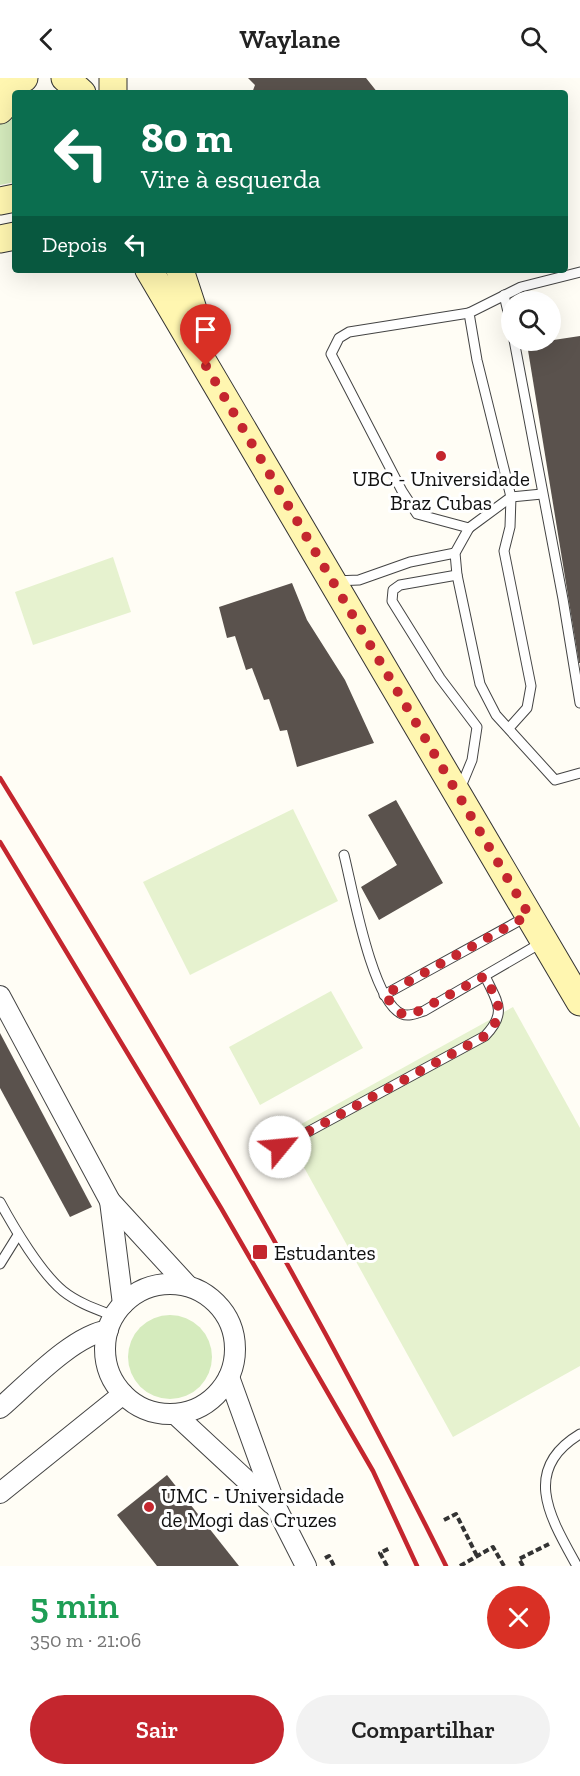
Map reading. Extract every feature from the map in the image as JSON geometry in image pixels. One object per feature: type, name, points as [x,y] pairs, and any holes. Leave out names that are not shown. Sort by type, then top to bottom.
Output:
[{"type":"main road","points":[[65,78],[79,90]]},
{"type":"main road","points":[[0,110],[12,93]]},
{"type":"main road","points":[[140,273],[162,296]]},
{"type":"main road","points":[[150,273],[580,1002]]},
{"type":"main road","points":[[181,273],[217,384]]},
{"type":"street","points":[[0,996],[110,1201],[188,1286],[208,1296],[224,1312],[233,1333],[235,1355],[229,1377],[219,1392],[206,1403],[191,1411],[175,1414],[156,1412],[138,1406],[123,1394],[111,1375],[106,1353],[115,1317],[110,1201]]},
{"type":"street","points":[[0,1408],[79,1341],[98,1332],[142,1290],[165,1284],[188,1286]]},
{"type":"street","points":[[229,1377],[276,1507],[306,1566]]},
{"type":"street","points":[[0,1494],[123,1394]]},
{"type":"street","points":[[175,1414],[276,1507]]},
{"type":"lane","points":[[512,291],[580,272]]},
{"type":"lane","points":[[469,528],[417,514],[402,491],[331,354],[339,338],[349,332],[469,313],[501,297]]},
{"type":"lane","points":[[469,313],[477,360],[511,497],[510,527],[504,551],[531,686],[527,708],[509,728]]},
{"type":"lane","points":[[516,351],[580,703]]},
{"type":"lane","points":[[542,494],[511,497],[469,528],[455,553],[457,575],[480,684],[496,715],[555,780],[580,773]]},
{"type":"lane","points":[[333,581],[359,580],[410,562],[455,553]]},
{"type":"lane","points":[[457,575],[400,585],[393,590],[392,601],[440,678],[477,727],[472,760],[458,794]]},
{"type":"lane","points":[[344,855],[372,967],[384,995],[402,1014],[411,1015],[485,976],[544,941]]},
{"type":"lane","points":[[384,995],[529,915]]},
{"type":"lane","points":[[280,1147],[485,1036],[499,1019],[500,1009],[485,976]]},
{"type":"lane","points":[[0,1202],[18,1235],[62,1290],[87,1305],[115,1317]]},
{"type":"lane","points":[[0,1264],[18,1235]]},
{"type":"lane","points":[[577,1566],[548,1508],[545,1484],[547,1465],[564,1444],[580,1434]]},
{"type":"path","points":[[444,1520],[456,1514],[477,1556]]},
{"type":"path","points":[[523,1566],[519,1559],[561,1537]]},
{"type":"path","points":[[460,1566],[493,1547],[504,1566]]},
{"type":"path","points":[[387,1566],[380,1553],[390,1548]]},
{"type":"green space","points":[[12,113],[12,183],[0,185],[0,123]]},
{"type":"green space","points":[[113,557],[131,612],[33,645],[15,592]]},
{"type":"green space","points":[[293,809],[338,901],[190,975],[143,882]]},
{"type":"green space","points":[[331,991],[363,1048],[260,1105],[229,1047]]},
{"type":"green space","points":[[513,1007],[580,1128],[580,1366],[453,1437],[285,1133]]},
{"type":"green space","points":[[170,1315],[186,1318],[200,1327],[209,1341],[212,1357],[209,1373],[200,1387],[186,1396],[170,1399],[154,1396],[140,1387],[131,1373],[128,1357],[131,1341],[140,1327],[154,1318]]},
{"type":"building","points":[[248,78],[366,78],[376,90],[253,90],[255,85]]},
{"type":"building","points":[[580,336],[580,663],[528,351],[561,351],[561,339]]},
{"type":"building","points":[[292,583],[307,620],[345,680],[374,743],[297,767],[287,730],[280,731],[269,699],[264,700],[252,668],[246,670],[235,636],[227,638],[219,607]]},
{"type":"building","points":[[396,800],[443,883],[379,920],[361,887],[397,865],[368,815]]},
{"type":"building","points":[[0,1033],[92,1207],[70,1217],[0,1088]]},
{"type":"building","points":[[167,1475],[239,1566],[157,1566],[117,1515]]},
{"type":"railway","points":[[0,778],[176,1069],[288,1265],[446,1566]]},
{"type":"railway","points":[[0,842],[221,1208],[373,1471],[417,1566]]},
{"type":"place","name":"UBC - Universidade Braz Cubas","points":[[441,456]]},
{"type":"place","name":"Estudantes","points":[[260,1252]]},
{"type":"place","name":"UMC - Universidade de Mogi das Cruzes","points":[[149,1507]]},
{"type":"route","points":[[206,366],[529,915],[384,995],[402,1014],[411,1015],[424,1011],[485,976],[500,1009],[496,1025],[485,1036],[280,1147]]}]
